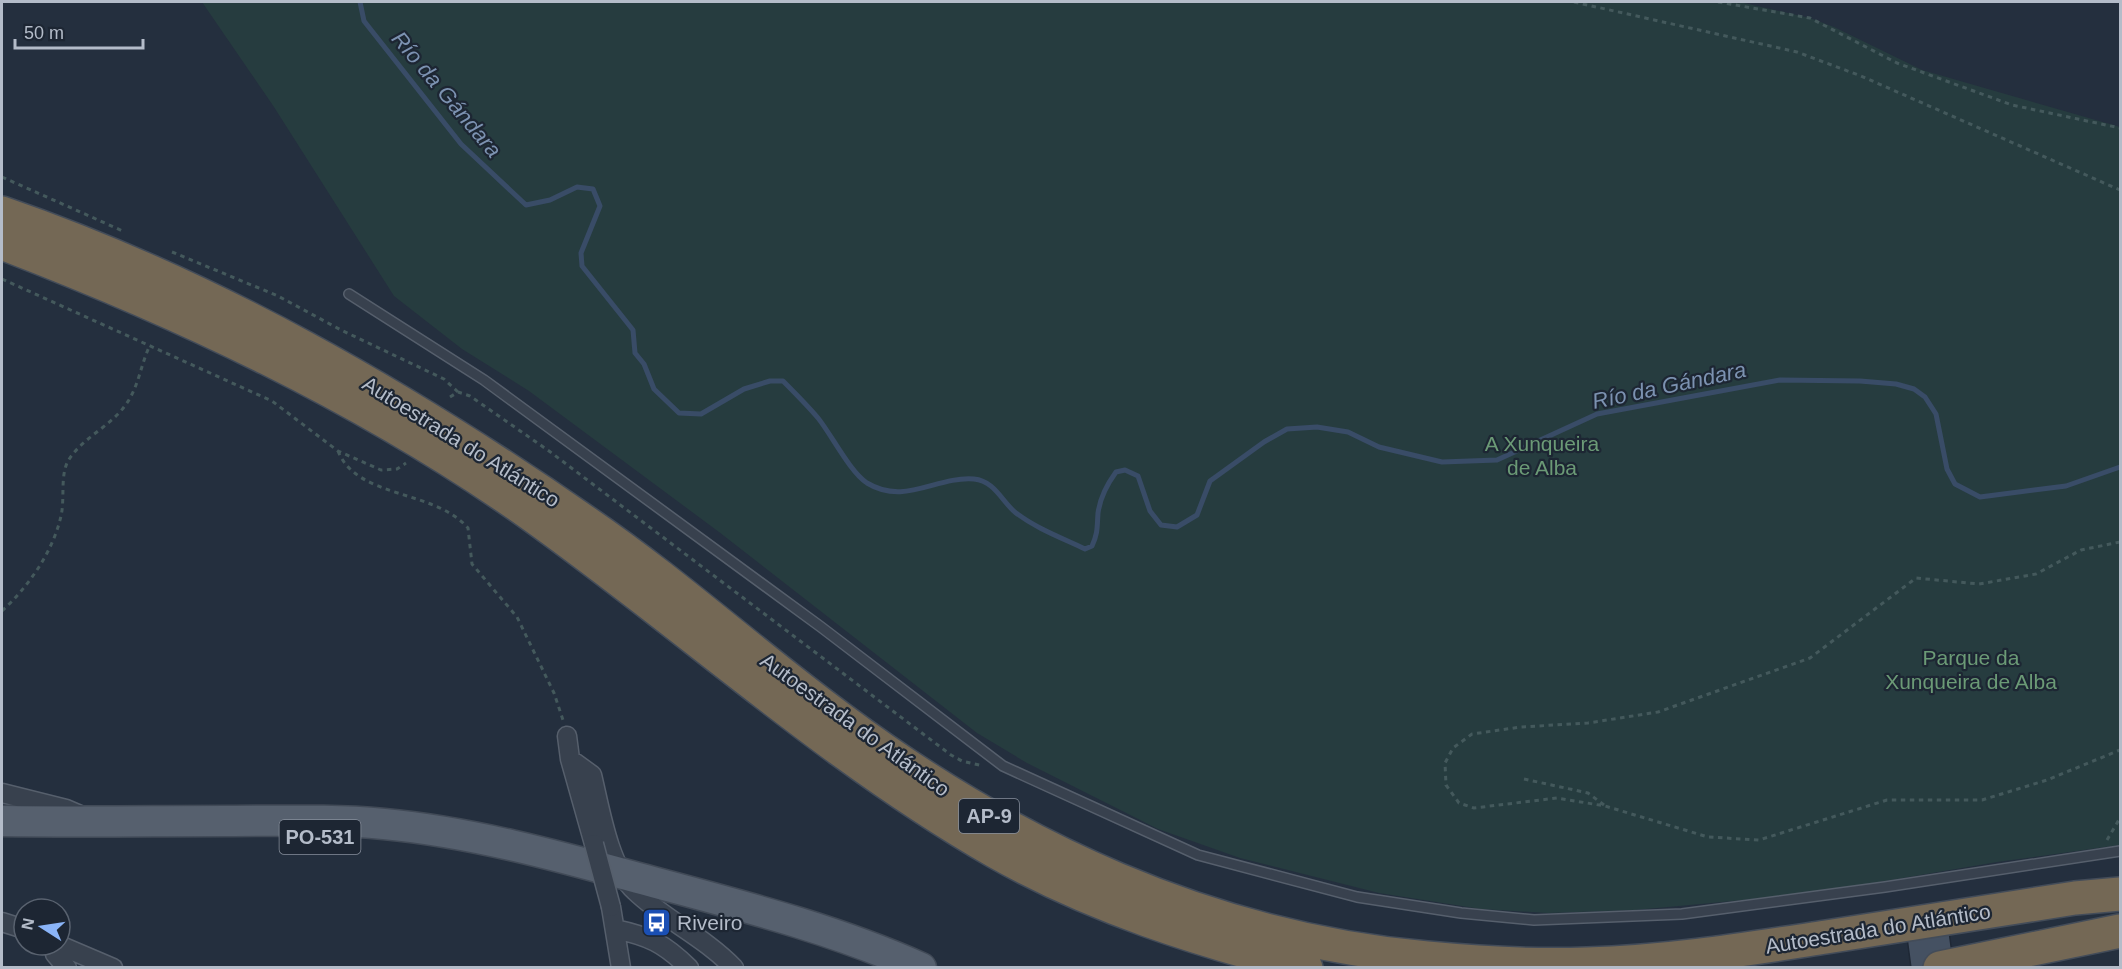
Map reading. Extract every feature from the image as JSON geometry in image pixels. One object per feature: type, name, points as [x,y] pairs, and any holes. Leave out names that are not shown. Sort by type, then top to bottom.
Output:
[{"type":"highway","name":"Autoestrada do Atlántico","points":[[2,213],[171,280],[318,354],[458,436],[593,526],[842,720],[946,793],[1051,850],[1189,908],[1265,931],[1424,958],[1586,964],[1679,958],[1750,949],[2075,898],[2121,894]]},
{"type":"highway","name":"Autoestrada do Atlántico","points":[[2,243],[168,310],[302,375],[402,432],[517,505],[638,594],[850,758],[920,806],[999,853],[1118,909],[1192,936],[1306,968]]},
{"type":"highway","points":[[1940,968],[2121,931]]},
{"type":"main road","name":"PO-531","points":[[2,821],[312,820],[384,824],[526,849],[622,890],[804,923],[878,948],[921,968]]},
{"type":"main road","name":"PO-531","points":[[2,841],[349,837],[428,844],[509,860],[777,929],[889,968]]},
{"type":"street","points":[[567,736],[570,759],[594,844],[622,890],[713,946],[734,968]]},
{"type":"street","points":[[570,759],[592,774],[622,890],[615,929],[621,968]]},
{"type":"street","points":[[2,793],[66,809],[93,822]]},
{"type":"street","points":[[615,929],[650,938],[669,948],[689,968]]},
{"type":"street","points":[[72,951],[113,968]]},
{"type":"lane","points":[[349,294],[484,380],[821,627],[1002,766],[1198,855],[1357,897],[1461,913],[1534,920],[1682,914],[1885,887],[2121,851]]},
{"type":"path","points":[[1574,2],[1797,52],[1861,76],[2121,190]]},
{"type":"path","points":[[1718,2],[1810,18],[1897,63],[2012,105],[2121,128]]},
{"type":"path","points":[[2,177],[127,233]]},
{"type":"path","points":[[170,252],[278,296],[341,330],[444,379],[458,392],[470,396],[549,451],[951,755],[974,765],[1002,766]]},
{"type":"path","points":[[2,279],[272,402],[308,425],[338,451],[381,470],[397,469],[410,460]]},
{"type":"path","points":[[2,611],[19,595],[50,548],[61,515],[68,462],[123,408],[139,382],[144,357],[150,345]]},
{"type":"path","points":[[450,397],[458,392]]},
{"type":"path","points":[[338,451],[348,468],[367,482],[447,510],[468,528],[472,564],[517,617],[554,693],[567,736]]},
{"type":"path","points":[[2121,542],[2081,550],[2036,574],[2002,580],[1979,584],[1916,578],[1810,658],[1658,712],[1588,723],[1521,727],[1472,734],[1453,748],[1445,763],[1446,785],[1459,803],[1474,808],[1557,798],[1605,806],[1708,837],[1759,840],[1887,800],[1982,800],[2047,780],[2121,750]]},
{"type":"path","points":[[1524,779],[1588,793],[1605,806]]},
{"type":"path","points":[[2097,855],[2121,818]]},
{"type":"green space","name":"A Xunqueira de Alba","points":[[202,2],[1740,2],[1810,18],[1834,27],[1922,70],[2120,127],[2120,845],[1997,862],[1844,888],[1744,900],[1635,910],[1548,913],[1481,909],[1379,893],[1240,858],[1158,829],[1027,763],[977,733],[719,532],[529,391],[462,349],[394,296],[274,107]]},
{"type":"building","points":[[1948,924],[1954,968],[1911,968],[1906,930]]},
{"type":"waterway","name":"Río da Gándara","points":[[360,2],[364,21],[461,144],[526,205],[550,200],[577,187],[593,189],[600,206],[581,253],[582,266],[633,330],[635,353],[644,364],[654,389],[679,413],[701,414],[744,389],[770,381],[783,381],[818,418],[847,462],[867,483],[894,492],[960,479],[981,481],[993,488],[1024,519],[1085,549],[1092,546],[1101,502],[1116,472],[1125,470],[1138,476],[1150,511],[1161,525],[1177,527],[1197,515],[1210,481],[1264,442],[1287,429],[1317,427],[1348,432],[1379,447],[1442,462],[1497,460],[1597,414],[1780,380],[1860,381],[1896,384],[1914,389],[1925,397],[1936,414],[1947,469],[1955,484],[1980,497],[2066,486],[2120,467]]},
{"type":"place","name":"Riveiro","points":[[656,923]]},
{"type":"park label","name":"Parque da Xunqueira de Alba","points":[[1971,670]]}]
